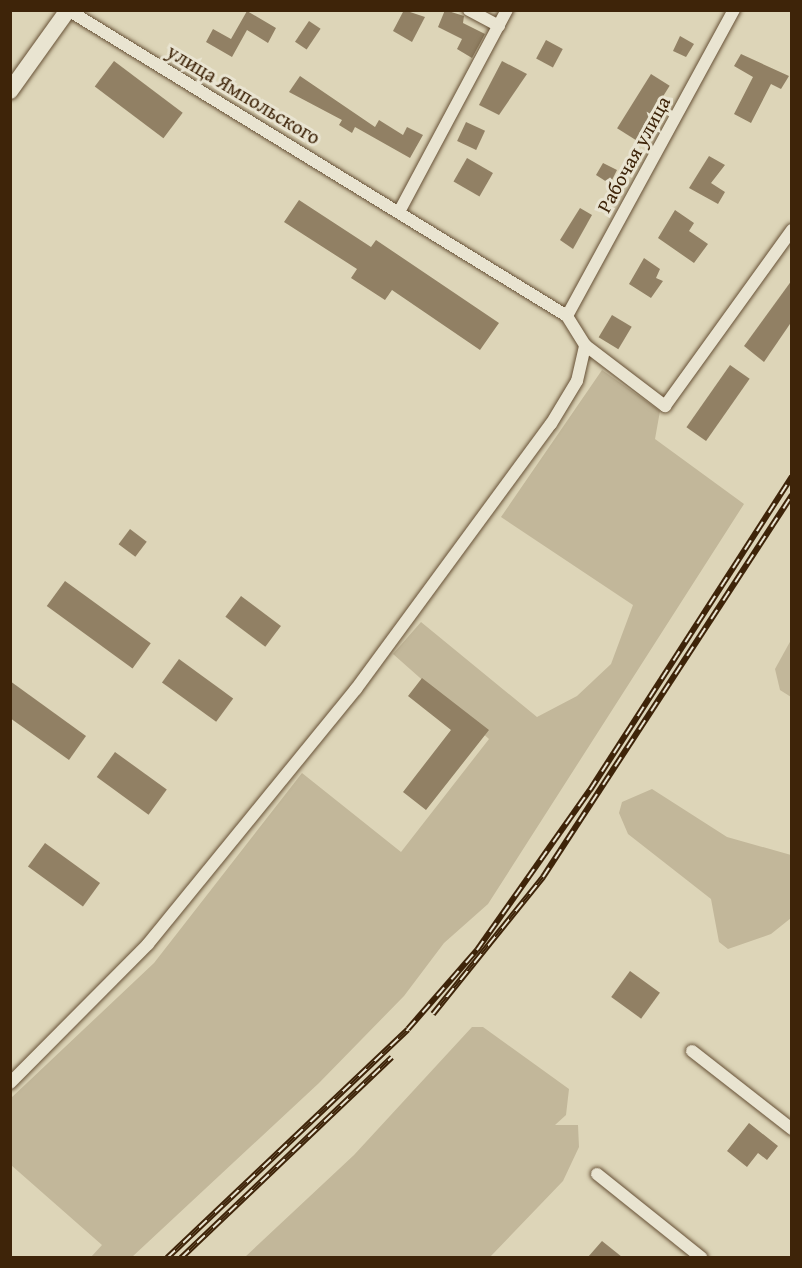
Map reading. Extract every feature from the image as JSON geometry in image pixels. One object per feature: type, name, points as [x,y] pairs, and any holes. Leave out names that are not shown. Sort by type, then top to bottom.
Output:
[{"type":"main road","points":[[10,91],[68,10]]},
{"type":"street","name":"улица Ямпольского","points":[[68,10],[567,315]]},
{"type":"street","points":[[469,10],[499,26]]},
{"type":"street","points":[[399,212],[507,10]]},
{"type":"street","name":"Рабочая улица","points":[[567,315],[734,10]]},
{"type":"street","points":[[567,315],[585,345],[665,406],[792,230]]},
{"type":"street","points":[[10,1083],[148,944],[356,689],[551,424],[577,381],[585,345]]},
{"type":"street","points":[[692,1052],[792,1129]]},
{"type":"street","points":[[597,1174],[702,1257]]},
{"type":"shaded area","points":[[602,370],[660,411],[655,439],[744,504],[488,904],[444,943],[404,996],[319,1083],[132,1257],[91,1257],[102,1245],[11,1165],[11,1098],[154,963],[302,773],[401,852],[489,739],[393,654],[421,622],[537,717],[577,696],[611,664],[633,605],[501,517]]},
{"type":"shaded area","points":[[791,640],[791,697],[780,690],[775,669]]},
{"type":"shaded area","points":[[652,789],[727,837],[791,855],[791,918],[771,934],[728,949],[719,942],[711,899],[628,834],[619,813],[622,802]]},
{"type":"shaded area","points":[[472,1027],[483,1027],[569,1089],[566,1115],[555,1125],[578,1125],[579,1147],[563,1181],[490,1257],[245,1257],[354,1155]]},
{"type":"building","points":[[404,10],[425,17],[412,42],[393,31]]},
{"type":"building","points":[[445,10],[464,16],[463,23],[485,34],[472,58],[457,49],[462,39],[438,27]]},
{"type":"building","points":[[247,11],[276,28],[268,43],[247,30],[232,57],[206,42],[213,29],[231,39]]},
{"type":"building","points":[[309,21],[321,29],[307,50],[295,42]]},
{"type":"building","points":[[680,36],[694,44],[686,57],[673,51]]},
{"type":"building","points":[[546,40],[563,49],[553,67],[536,59]]},
{"type":"building","points":[[741,54],[789,76],[781,89],[771,84],[751,123],[734,114],[753,77],[734,66]]},
{"type":"building","points":[[114,61],[183,113],[163,138],[95,87]]},
{"type":"building","points":[[502,61],[527,74],[499,115],[479,105]]},
{"type":"building","points":[[651,74],[670,86],[636,140],[617,128]]},
{"type":"building","points":[[300,76],[375,127],[379,120],[403,135],[407,127],[423,135],[410,158],[355,127],[352,133],[339,125],[342,120],[289,92]]},
{"type":"building","points":[[466,122],[485,131],[476,150],[457,141]]},
{"type":"building","points":[[709,156],[725,165],[711,183],[725,192],[718,204],[689,188]]},
{"type":"building","points":[[467,158],[493,173],[479,196],[454,181]]},
{"type":"building","points":[[603,163],[617,170],[610,184],[596,175]]},
{"type":"building","points":[[299,200],[371,247],[376,240],[499,323],[480,350],[392,290],[385,300],[351,278],[357,269],[284,222]]},
{"type":"building","points":[[580,208],[592,215],[573,249],[560,240]]},
{"type":"building","points":[[675,210],[694,223],[689,231],[708,244],[694,263],[658,238]]},
{"type":"building","points":[[644,258],[660,269],[656,278],[663,281],[651,298],[629,284]]},
{"type":"building","points":[[792,280],[792,321],[764,362],[744,346]]},
{"type":"building","points":[[612,315],[632,327],[618,349],[599,337]]},
{"type":"building","points":[[730,365],[750,379],[706,441],[686,427]]},
{"type":"building","points":[[130,529],[147,542],[135,557],[119,544]]},
{"type":"building","points":[[65,581],[151,643],[133,668],[47,606]]},
{"type":"building","points":[[241,596],[281,626],[265,647],[225,617]]},
{"type":"building","points":[[179,659],[233,698],[216,722],[162,682]]},
{"type":"building","points":[[422,678],[489,730],[426,810],[403,792],[451,730],[408,696]]},
{"type":"building","points":[[10,681],[86,736],[69,760],[10,718]]},
{"type":"building","points":[[115,752],[167,790],[149,815],[97,777]]},
{"type":"building","points":[[45,843],[100,883],[83,906],[28,866]]},
{"type":"building","points":[[630,971],[660,993],[641,1019],[611,997]]},
{"type":"building","points":[[749,1123],[778,1146],[767,1160],[758,1153],[747,1167],[727,1151]]},
{"type":"building","points":[[602,1241],[622,1257],[588,1257]]},
{"type":"railway","points":[[167,1258],[408,1029],[477,950],[590,790],[792,476]]},
{"type":"railway","points":[[433,1014],[543,877],[792,495]]},
{"type":"railway","points":[[181,1258],[392,1057]]}]
